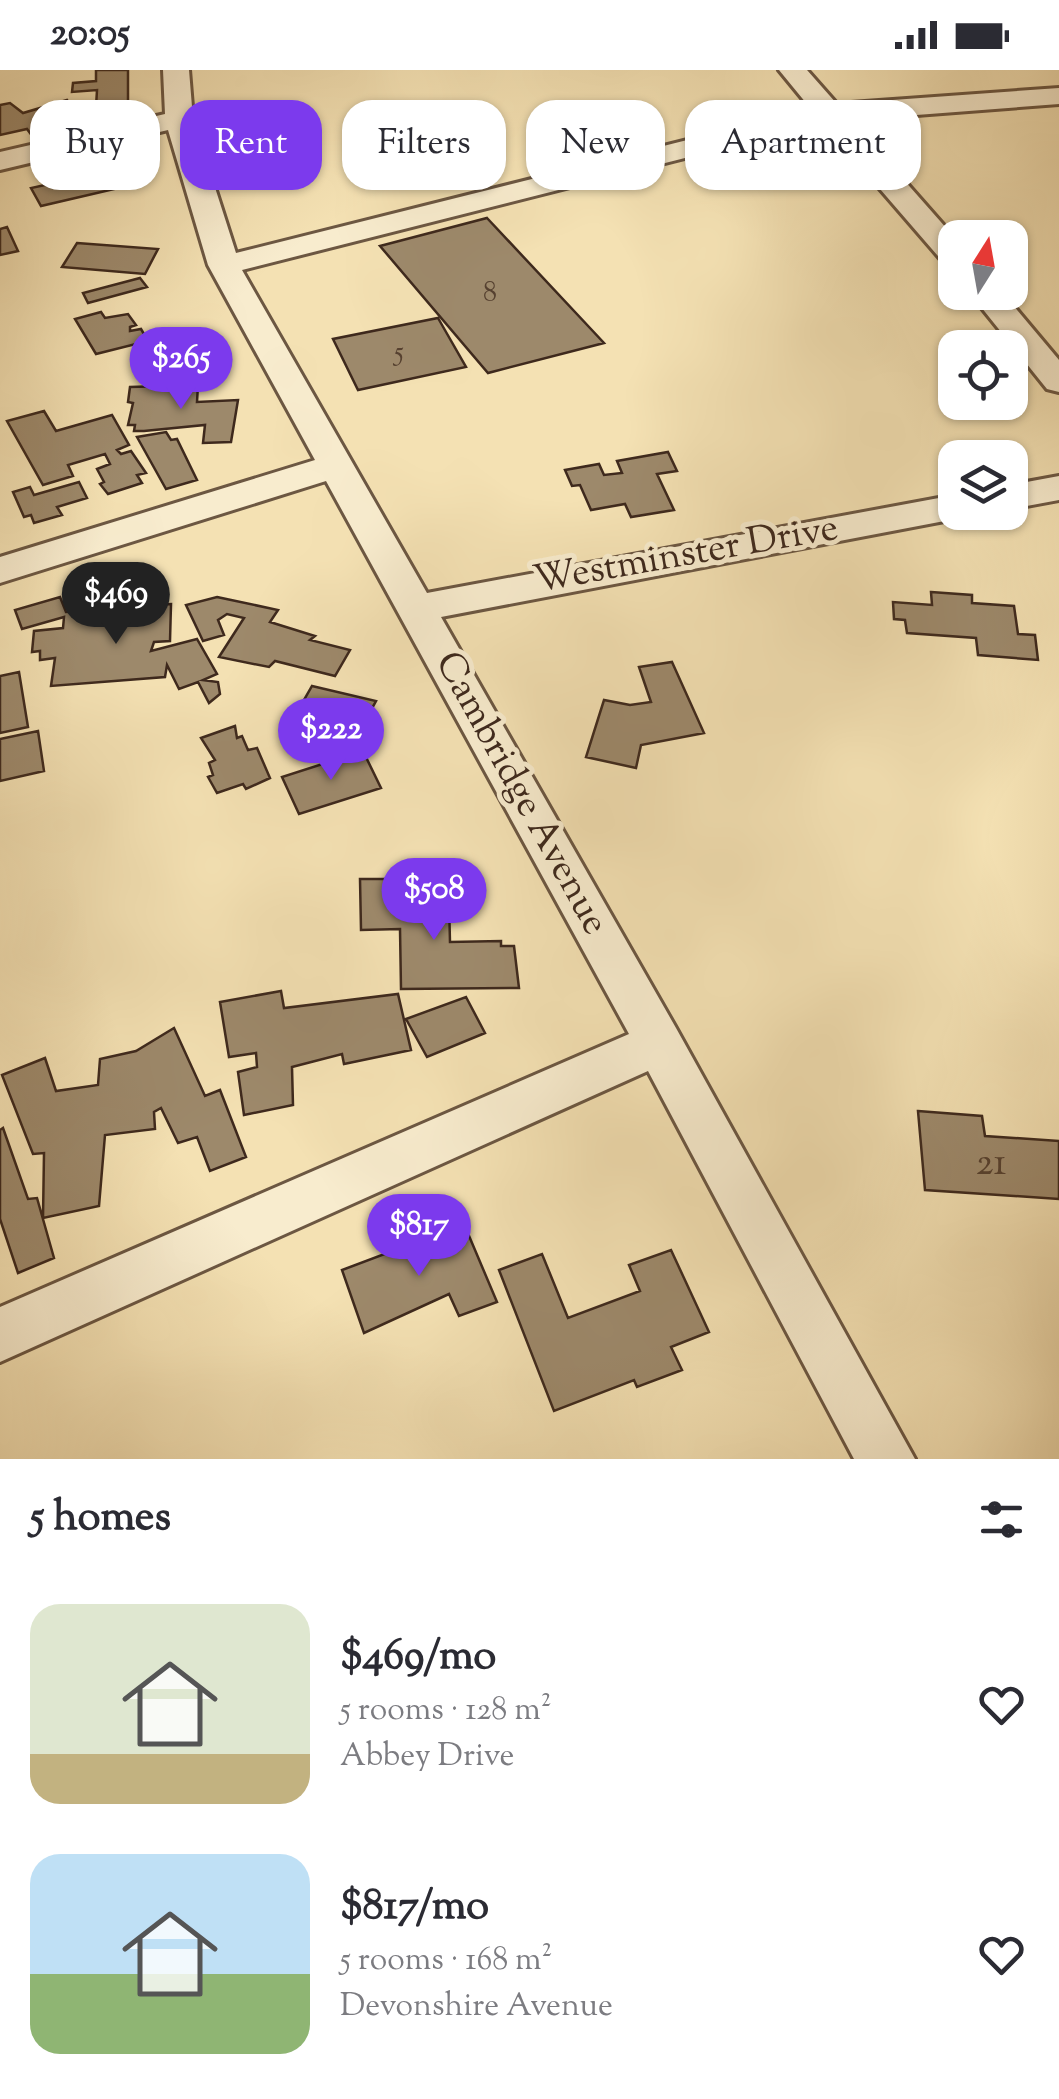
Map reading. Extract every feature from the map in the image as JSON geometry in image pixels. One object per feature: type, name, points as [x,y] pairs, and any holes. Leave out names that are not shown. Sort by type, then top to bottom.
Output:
[{"type":"street","name":"Cambridge Avenue","points":[[176,70],[178,120],[224,265],[659,1043],[886,1459]]},
{"type":"street","points":[[792,70],[817,100]]},
{"type":"street","points":[[921,106],[1059,96]]},
{"type":"street","points":[[0,160],[178,120]]},
{"type":"street","points":[[224,265],[685,149]]},
{"type":"street","points":[[896,190],[938,237]]},
{"type":"street","points":[[1000,310],[1059,382]]},
{"type":"street","points":[[0,570],[338,465]]},
{"type":"street","points":[[1028,494],[1059,488]]},
{"type":"street","name":"Westminster Drive","points":[[417,608],[938,510]]},
{"type":"street","points":[[0,1335],[659,1043]]},
{"type":"building","points":[[96,70],[128,70],[128,100],[96,100],[97,90],[72,92],[73,83],[96,81]]},
{"type":"building","points":[[10,103],[23,113],[30,111],[30,133],[27,129],[0,135],[0,105]]},
{"type":"building","points":[[32,190],[110,190],[41,206]]},
{"type":"building","points":[[487,218],[604,343],[488,373],[380,246]]},
{"type":"building","points":[[7,227],[18,251],[0,255],[0,229]]},
{"type":"building","points":[[77,243],[158,249],[145,274],[62,267]]},
{"type":"building","points":[[140,278],[147,287],[88,303],[83,293]]},
{"type":"building","points":[[101,312],[105,318],[128,314],[136,325],[130,331],[141,329],[148,341],[96,354],[75,319]]},
{"type":"building","points":[[438,318],[466,367],[358,390],[333,339]]},
{"type":"building","points":[[198,385],[197,402],[238,400],[231,442],[203,443],[205,425],[134,431],[135,425],[128,425],[133,403],[128,402],[130,387]]},
{"type":"building","points":[[44,411],[56,431],[112,415],[129,445],[117,450],[121,454],[131,451],[146,473],[137,475],[142,483],[108,494],[100,484],[104,482],[97,469],[110,464],[105,454],[68,465],[73,476],[43,485],[7,421]]},
{"type":"building","points":[[166,432],[171,440],[177,439],[197,480],[166,489],[137,437]]},
{"type":"building","points":[[668,452],[677,471],[657,474],[674,510],[631,517],[625,504],[591,510],[580,485],[572,486],[565,470],[599,464],[604,475],[622,473],[617,461]]},
{"type":"building","points":[[79,482],[87,498],[57,507],[62,515],[34,523],[31,515],[24,517],[13,492],[30,487],[34,495]]},
{"type":"building","points":[[931,592],[972,595],[972,603],[1014,606],[1018,634],[1035,635],[1038,660],[978,655],[976,638],[907,633],[905,620],[894,619],[893,602],[932,605]]},
{"type":"building","points":[[60,597],[66,612],[107,609],[111,620],[122,619],[125,606],[171,604],[170,641],[154,642],[151,651],[197,639],[217,674],[203,680],[218,682],[220,694],[209,703],[198,682],[179,689],[167,665],[165,677],[51,686],[55,658],[40,660],[40,651],[32,652],[34,631],[63,628],[64,617],[22,629],[15,610]]},
{"type":"building","points":[[217,597],[278,610],[270,622],[315,636],[310,640],[350,650],[335,676],[275,661],[269,667],[219,657],[244,618],[227,614],[218,620],[224,635],[203,641],[186,605]]},
{"type":"building","points":[[672,662],[704,733],[641,745],[636,768],[586,757],[604,700],[630,705],[651,702],[639,667]]},
{"type":"building","points":[[19,672],[28,727],[0,733],[0,676]]},
{"type":"building","points":[[312,686],[376,701],[355,739],[292,721]]},
{"type":"building","points":[[235,726],[237,738],[242,736],[248,750],[257,748],[270,778],[246,789],[243,784],[217,793],[208,777],[213,775],[209,763],[215,760],[201,738]]},
{"type":"building","points":[[38,731],[44,771],[0,781],[0,739]]},
{"type":"building","points":[[363,751],[381,788],[299,814],[282,777]]},
{"type":"building","points":[[360,879],[400,879],[401,902],[449,901],[450,942],[501,941],[501,946],[514,946],[519,988],[401,989],[400,929],[361,930]]},
{"type":"building","points":[[281,991],[284,1008],[398,994],[411,1050],[344,1064],[342,1054],[292,1067],[293,1105],[244,1115],[238,1072],[257,1067],[256,1053],[229,1057],[220,1002]]},
{"type":"building","points":[[466,997],[485,1033],[427,1057],[406,1019]]},
{"type":"building","points":[[174,1028],[205,1096],[220,1090],[246,1157],[210,1171],[197,1137],[178,1143],[161,1108],[154,1112],[155,1129],[105,1135],[99,1206],[43,1218],[44,1153],[33,1154],[2,1075],[45,1058],[56,1091],[98,1085],[100,1059],[136,1051]]},
{"type":"building","points":[[918,1111],[982,1116],[985,1136],[1059,1141],[1059,1199],[925,1190]]},
{"type":"building","points":[[3,1128],[28,1199],[37,1198],[54,1258],[18,1273],[0,1219]]},
{"type":"building","points":[[464,1224],[497,1302],[459,1316],[449,1294],[364,1333],[342,1270]]},
{"type":"building","points":[[671,1250],[709,1332],[671,1347],[682,1370],[637,1387],[634,1380],[554,1411],[499,1270],[542,1254],[568,1318],[640,1291],[629,1265]]}]
